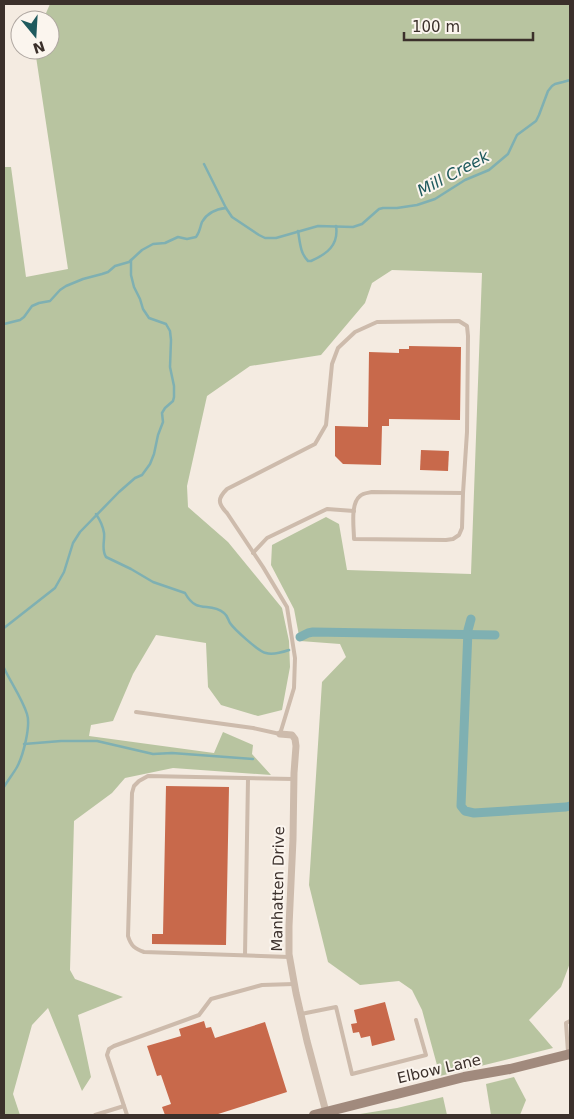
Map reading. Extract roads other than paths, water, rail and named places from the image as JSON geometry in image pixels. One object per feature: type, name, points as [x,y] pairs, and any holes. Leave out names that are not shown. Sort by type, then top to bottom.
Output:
[{"type":"street","name":"Manhatten Drive","points":[[280,734],[292,735],[296,746],[293,779],[289,926],[290,957],[300,1014],[326,1112]]},
{"type":"street","name":"Elbow Lane","points":[[314,1115],[464,1077],[510,1069],[569,1054]]},
{"type":"lane","points":[[136,712],[253,728],[280,734],[294,688],[295,658],[287,607],[219,501],[221,495],[227,489],[315,444],[326,425],[332,364],[338,348],[355,332],[377,322],[459,321],[467,326],[468,336],[467,432],[462,528],[459,535],[453,539],[354,539],[354,510],[356,501],[360,496],[372,492],[463,493]]},
{"type":"lane","points":[[253,553],[267,538],[327,509],[354,510]]},
{"type":"lane","points":[[290,957],[144,952],[136,950],[130,943],[128,936],[132,793],[134,786],[139,781],[148,776],[293,779]]},
{"type":"lane","points":[[246,955],[248,779]]},
{"type":"lane","points":[[127,1115],[107,1055],[108,1049],[199,1015],[211,999],[262,985],[294,984]]},
{"type":"lane","points":[[300,1014],[336,1007],[352,1074],[426,1055],[416,1020]]},
{"type":"lane","points":[[569,1054],[566,1022],[570,1021]]},
{"type":"lane","points":[[94,1115],[124,1106]]},
{"type":"waterway","name":"Mill Creek","points":[[204,164],[232,217],[265,238],[276,238],[318,226],[353,227],[362,224],[379,209],[417,205],[435,199],[465,180],[489,170],[508,154],[517,135],[536,121],[548,91],[552,86],[570,80]]},
{"type":"waterway","name":"Mill Creek","points":[[4,324],[20,320],[32,306],[50,301],[66,286],[108,272],[115,266],[129,262],[142,250],[153,244],[165,243],[178,237],[187,239],[196,237],[206,216],[215,210],[226,208]]},
{"type":"waterway","points":[[298,231],[303,254],[308,261],[311,261],[327,252],[334,244],[336,226]]},
{"type":"waterway","points":[[4,628],[55,588],[64,572],[73,543],[80,532],[119,492],[135,478],[142,475],[154,454],[163,422],[162,413],[173,401],[174,386],[170,367],[170,331],[166,324],[149,318],[143,309],[131,275],[131,260]]},
{"type":"waterway","points":[[96,514],[104,530],[103,548],[106,557],[153,582],[185,593],[194,604],[219,610],[225,614],[241,635],[263,652],[271,654],[289,650]]},
{"type":"waterway","points":[[471,619],[468,630],[461,806],[465,811],[474,813],[570,806]]},
{"type":"waterway","points":[[300,637],[313,632],[495,635]]},
{"type":"waterway","points":[[4,668],[25,708],[28,719],[24,749],[15,770],[4,787]]},
{"type":"waterway","points":[[24,744],[97,741],[153,754],[172,753],[253,759]]}]
